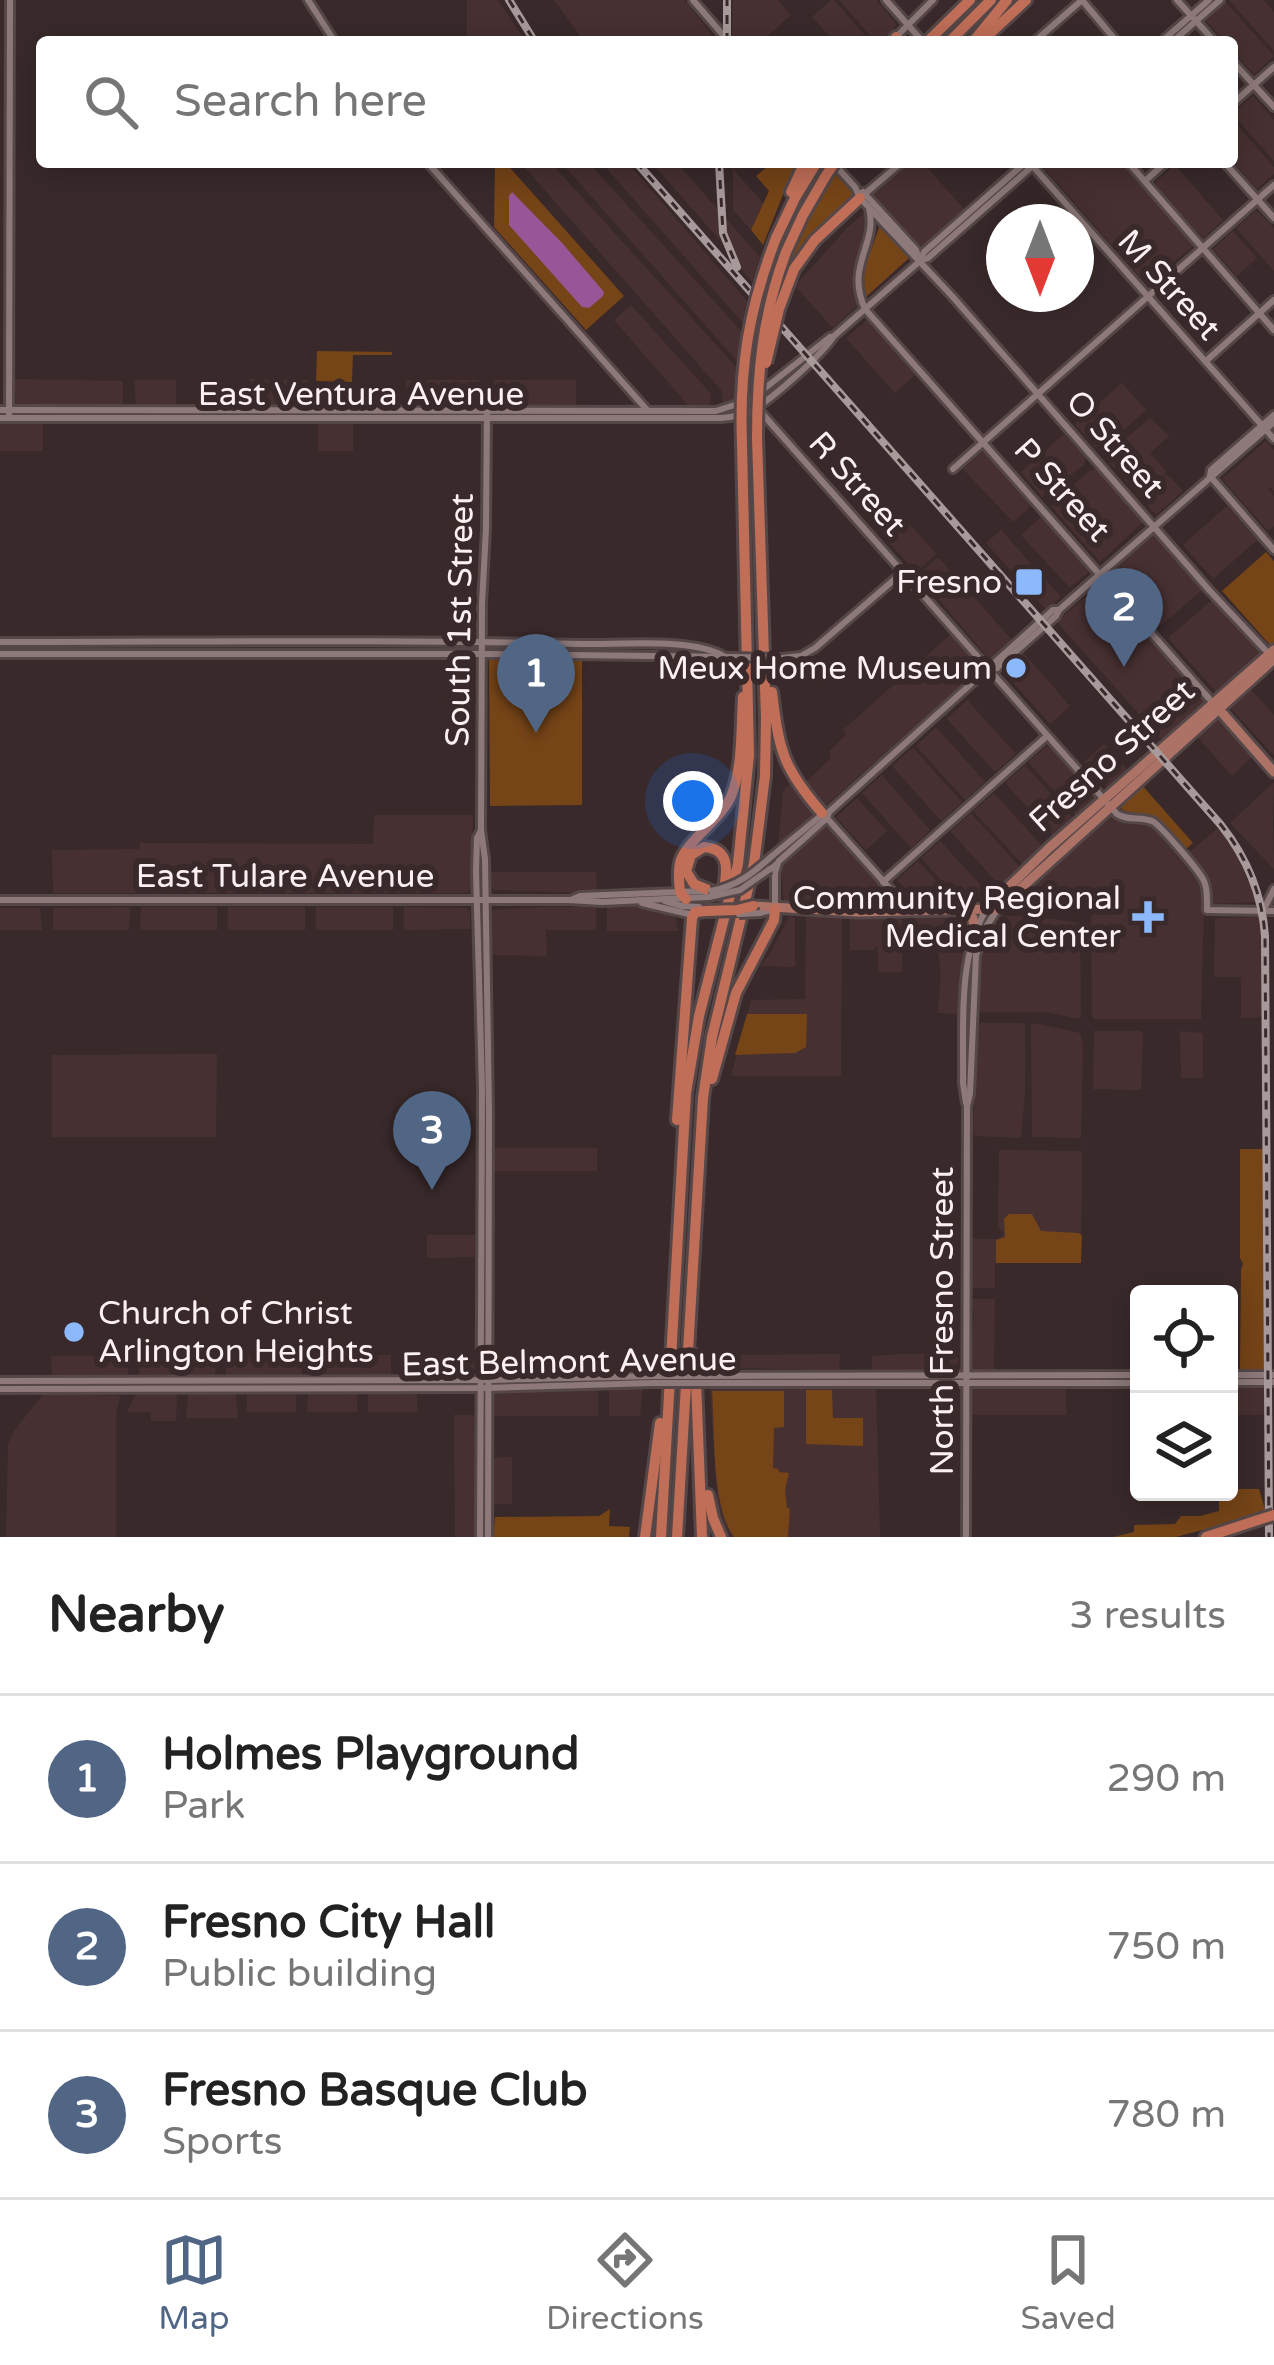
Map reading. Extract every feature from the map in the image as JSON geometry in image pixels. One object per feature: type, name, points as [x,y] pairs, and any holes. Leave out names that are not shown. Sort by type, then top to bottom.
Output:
[{"type":"highway","points":[[932,36],[966,0]]},
{"type":"highway","points":[[955,36],[991,0]]},
{"type":"highway","points":[[983,36],[1007,0]]},
{"type":"highway","points":[[986,36],[1026,0]]},
{"type":"highway","points":[[706,986],[738,864],[745,810],[750,718],[742,367],[758,274],[809,168]]},
{"type":"highway","points":[[677,1537],[707,1066],[762,811],[766,741],[757,441],[761,343],[786,253],[830,168]]},
{"type":"highway","points":[[757,441],[770,340],[794,269],[815,240],[862,197]]},
{"type":"highway","points":[[762,612],[779,746],[796,782],[826,814]]},
{"type":"highway","points":[[683,895],[682,856],[722,811],[735,783],[748,634]]},
{"type":"highway","points":[[661,1535],[686,1093],[728,868],[718,850],[708,847],[693,852],[686,868],[706,904],[677,1103],[679,1189]]},
{"type":"highway","points":[[698,1197],[705,1118],[724,1032],[736,993],[773,922],[763,909],[706,904]]},
{"type":"highway","points":[[694,1249],[702,1537]]},
{"type":"highway","points":[[645,1537],[674,1294]]},
{"type":"highway","points":[[698,1432],[709,1502],[721,1537]]},
{"type":"highway","points":[[1208,1537],[1274,1518]]},
{"type":"main road","points":[[5,414],[10,0]]},
{"type":"main road","points":[[308,0],[331,36]]},
{"type":"main road","points":[[693,0],[724,36]]},
{"type":"main road","points":[[886,0],[923,36]]},
{"type":"main road","points":[[897,36],[933,0]]},
{"type":"main road","points":[[1041,36],[1082,0],[1112,36]]},
{"type":"main road","points":[[1177,0],[1210,36]]},
{"type":"main road","points":[[1178,36],[1209,0]]},
{"type":"main road","points":[[1170,36],[1220,0]]},
{"type":"main road","points":[[896,36],[901,29],[898,14]]},
{"type":"main road","points":[[1238,99],[1274,67]]},
{"type":"main road","points":[[1238,68],[1274,107]]},
{"type":"main road","points":[[433,168],[651,415]]},
{"type":"main road","name":"O Street","points":[[839,168],[880,220],[1273,657]]},
{"type":"main road","points":[[865,308],[857,278],[871,226],[862,197],[895,168]]},
{"type":"main road","points":[[753,404],[920,260],[930,257],[1026,168]]},
{"type":"main road","name":"M Street","points":[[1035,168],[1274,439]]},
{"type":"main road","points":[[1133,168],[1274,330]]},
{"type":"main road","points":[[1145,181],[1159,168]]},
{"type":"main road","points":[[1229,168],[1274,218]]},
{"type":"main road","points":[[953,470],[1274,185]]},
{"type":"main road","name":"O Street","points":[[862,197],[916,250],[920,260]]},
{"type":"main road","points":[[871,226],[880,220]]},
{"type":"main road","points":[[1206,361],[1274,300]]},
{"type":"main road","name":"P Street","points":[[865,308],[1274,772]]},
{"type":"main road","name":"East Ventura Avenue","points":[[5,414],[719,415],[753,404]]},
{"type":"main road","name":"R Street","points":[[753,404],[1107,803],[1123,818],[1156,824],[1203,880],[1207,910],[1272,908]]},
{"type":"main road","name":"South 1st Street","points":[[481,900],[487,414]]},
{"type":"main road","points":[[630,897],[706,904],[776,858],[1021,647],[1210,476],[1211,470],[1274,418]]},
{"type":"main road","points":[[1210,476],[1274,550]]},
{"type":"main road","points":[[0,654],[782,658],[801,656],[820,644],[902,572]]},
{"type":"main road","points":[[0,642],[698,646],[729,657]]},
{"type":"main road","points":[[395,642],[395,654]]},
{"type":"main road","name":"Fresno Street","points":[[991,908],[1000,893],[1273,657]]},
{"type":"main road","points":[[884,881],[1047,736]]},
{"type":"main road","points":[[826,814],[884,881],[901,909]]},
{"type":"main road","points":[[645,893],[682,907],[706,904],[740,890],[770,869],[776,858]]},
{"type":"main road","points":[[776,858],[763,909],[901,909]]},
{"type":"main road","points":[[1272,908],[1274,891]]},
{"type":"main road","name":"East Tulare Avenue","points":[[0,900],[574,900],[683,895]]},
{"type":"main road","name":"East Tulare Avenue","points":[[630,897],[683,895],[706,904]]},
{"type":"main road","points":[[481,900],[489,1113],[484,1384]]},
{"type":"main road","points":[[481,900],[484,1537]]},
{"type":"main road","points":[[846,910],[858,906],[991,908]]},
{"type":"main road","name":"North Fresno Street","points":[[967,1106],[963,1093],[966,963],[974,932],[991,908]]},
{"type":"main road","name":"North Fresno Street","points":[[966,1537],[967,1106],[976,955],[991,908]]},
{"type":"main road","points":[[936,909],[970,916],[974,932]]},
{"type":"main road","points":[[478,962],[486,989]]},
{"type":"main road","points":[[481,1293],[488,1324]]},
{"type":"main road","points":[[1238,1379],[1274,1378]]},
{"type":"main road","name":"East Belmont Avenue","points":[[0,1385],[242,1388],[653,1380],[1130,1379]]},
{"type":"main road","points":[[242,1388],[280,1381]]},
{"type":"main road","name":"East Belmont Avenue","points":[[0,1385],[484,1384]]},
{"type":"shaded area","points":[[467,0],[498,0],[522,36],[467,36]]},
{"type":"shaded area","points":[[554,0],[685,0],[712,36],[581,36]]},
{"type":"shaded area","points":[[733,0],[778,0],[791,15],[768,36],[732,36]]},
{"type":"shaded area","points":[[834,0],[866,36],[829,36],[812,17]]},
{"type":"shaded area","points":[[839,0],[876,0],[896,23],[888,36],[871,36]]},
{"type":"shaded area","points":[[1229,0],[1263,0],[1274,12],[1274,51]]},
{"type":"shaded area","points":[[1226,2],[1274,56],[1254,75],[1238,57],[1238,36],[1220,36],[1206,21]]},
{"type":"shaded area","points":[[1253,96],[1274,120],[1274,161],[1238,121],[1238,109]]},
{"type":"shaded area","points":[[1238,126],[1274,167],[1274,174],[1257,189],[1238,168]]},
{"type":"shaded area","points":[[495,168],[510,168],[624,296],[586,330],[494,227]]},
{"type":"shaded area","points":[[525,168],[555,168],[739,370],[736,405],[724,406],[721,390]]},
{"type":"shaded area","points":[[566,168],[593,168],[742,332],[738,362]]},
{"type":"shaded area","points":[[606,168],[632,168],[747,301],[743,323]]},
{"type":"shaded area","points":[[656,168],[681,168],[760,257],[752,282]]},
{"type":"shaded area","points":[[766,168],[797,168],[763,245],[751,230],[769,191],[756,176]]},
{"type":"shaded area","points":[[901,168],[927,168],[965,210],[924,246],[902,229],[872,193]]},
{"type":"shaded area","points":[[1044,168],[1125,168],[1193,246],[1147,285],[1094,225],[1094,204],[1076,204]]},
{"type":"shaded area","points":[[1178,168],[1223,220],[1203,238],[1154,183]]},
{"type":"shaded area","points":[[733,169],[763,203],[751,230],[733,210]]},
{"type":"shaded area","points":[[835,171],[857,196],[792,267],[789,262],[808,218]]},
{"type":"shaded area","points":[[512,192],[604,292],[589,308],[582,307],[509,225]]},
{"type":"shaded area","points":[[1256,210],[1274,228],[1274,271],[1236,228]]},
{"type":"shaded area","points":[[865,212],[868,216],[852,274],[858,305],[833,328],[795,286]]},
{"type":"shaded area","points":[[880,225],[909,258],[866,297],[863,272]]},
{"type":"shaded area","points":[[1233,231],[1257,258],[1237,276],[1213,249]]},
{"type":"shaded area","points":[[631,305],[711,394],[710,405],[688,405],[614,320]]},
{"type":"shaded area","points":[[867,320],[915,375],[895,393],[846,338]]},
{"type":"shaded area","points":[[317,351],[392,355],[353,355],[352,382],[316,381]]},
{"type":"shaded area","points":[[14,379],[123,381],[123,405],[16,406]]},
{"type":"shaded area","points":[[250,379],[308,380],[307,405],[250,407]]},
{"type":"shaded area","points":[[134,380],[176,380],[176,407],[136,406]]},
{"type":"shaded area","points":[[406,380],[479,380],[479,402],[406,405]]},
{"type":"shaded area","points":[[494,380],[576,380],[576,405],[494,405]]},
{"type":"shaded area","points":[[1122,383],[1146,410],[1104,448],[1095,447],[1075,424]]},
{"type":"shaded area","points":[[1150,418],[1169,436],[1150,453],[1183,491],[1156,515],[1109,462],[1109,453]]},
{"type":"shaded area","points":[[318,423],[353,423],[353,451],[318,451]]},
{"type":"shaded area","points":[[0,424],[43,424],[43,451],[0,451]]},
{"type":"shaded area","points":[[1064,434],[1086,458],[1084,465],[1042,497],[1021,472]]},
{"type":"shaded area","points":[[1266,441],[1274,450],[1274,491],[1268,489],[1274,496],[1274,526],[1268,531],[1222,479]]},
{"type":"shaded area","points":[[983,451],[1031,506],[1013,522],[963,469]]},
{"type":"shaded area","points":[[1096,469],[1143,522],[1100,562],[1051,506]]},
{"type":"shaded area","points":[[1227,506],[1257,540],[1213,579],[1183,545]]},
{"type":"shaded area","points":[[1041,517],[1090,571],[1070,588],[1021,535]]},
{"type":"shaded area","points":[[906,520],[936,554],[916,572],[885,538]]},
{"type":"shaded area","points":[[1001,530],[1061,597],[1046,610],[986,543]]},
{"type":"shaded area","points":[[1153,535],[1203,589],[1159,627],[1110,573]]},
{"type":"shaded area","points":[[1266,552],[1274,561],[1271,646],[1222,591]]},
{"type":"shaded area","points":[[936,559],[1012,640],[990,660],[918,575]]},
{"type":"shaded area","points":[[1099,585],[1205,701],[1163,741],[1057,622]]},
{"type":"shaded area","points":[[1212,600],[1261,654],[1217,693],[1168,638]]},
{"type":"shaded area","points":[[951,634],[981,668],[822,805],[805,783],[831,758],[829,751],[846,735],[843,730]]},
{"type":"shaded area","points":[[1022,651],[1070,706],[1050,724],[1001,669]]},
{"type":"shaded area","points":[[489,660],[582,661],[582,805],[490,806]]},
{"type":"shaded area","points":[[1250,688],[1274,715],[1274,756],[1229,706]]},
{"type":"shaded area","points":[[967,700],[1016,754],[995,772],[947,719]]},
{"type":"shaded area","points":[[1216,717],[1253,756],[1232,776],[1196,735]]},
{"type":"shaded area","points":[[936,727],[985,782],[965,800],[916,746]]},
{"type":"shaded area","points":[[1049,744],[1097,798],[1077,817],[1028,762]]},
{"type":"shaded area","points":[[1104,744],[1129,771],[1108,789],[1084,762]]},
{"type":"shaded area","points":[[913,748],[962,802],[941,821],[892,766]]},
{"type":"shaded area","points":[[1025,765],[1074,819],[1054,837],[1005,783]]},
{"type":"shaded area","points":[[882,775],[930,830],[911,848],[862,793]]},
{"type":"shaded area","points":[[1274,782],[1273,823],[1274,869],[1230,823]]},
{"type":"shaded area","points":[[790,784],[815,812],[778,849],[783,791]]},
{"type":"shaded area","points":[[1141,784],[1193,843],[1186,849],[1155,819],[1130,815],[1119,807]]},
{"type":"shaded area","points":[[994,793],[1043,847],[1023,865],[973,811]]},
{"type":"shaded area","points":[[857,798],[887,831],[866,850],[836,817]]},
{"type":"shaded area","points":[[971,813],[1020,867],[1000,886],[950,831]]},
{"type":"shaded area","points":[[374,815],[473,815],[471,889],[467,893],[53,893],[52,850],[139,849],[140,843],[373,844]]},
{"type":"shaded area","name":"Community Regional Medical Center","points":[[1108,815],[1126,824],[1152,826],[1199,883],[1204,905],[1201,1019],[1094,1019],[1091,919],[1095,903],[1031,900],[1031,883]]},
{"type":"shaded area","points":[[827,824],[890,896],[887,902],[784,903],[784,863]]},
{"type":"shaded area","points":[[1218,828],[1233,846],[1257,902],[1211,904],[1208,881],[1187,854]]},
{"type":"shaded area","points":[[940,841],[990,895],[957,898],[921,858]]},
{"type":"shaded area","points":[[918,861],[953,898],[915,898],[897,880]]},
{"type":"shaded area","points":[[490,872],[596,872],[597,890],[494,890]]},
{"type":"shaded area","points":[[607,906],[641,906],[676,917],[678,931],[607,931]]},
{"type":"shaded area","points":[[130,907],[129,930],[53,930],[53,908]]},
{"type":"shaded area","points":[[141,907],[217,907],[217,930],[140,930]]},
{"type":"shaded area","points":[[228,907],[305,907],[305,930],[228,930]]},
{"type":"shaded area","points":[[316,907],[393,907],[393,930],[316,930]]},
{"type":"shaded area","points":[[404,907],[466,908],[470,929],[404,930]]},
{"type":"shaded area","points":[[596,907],[596,930],[546,930],[547,956],[490,955],[489,913]]},
{"type":"shaded area","points":[[0,908],[40,908],[42,930],[0,930]]},
{"type":"shaded area","points":[[790,915],[795,918],[795,967],[760,966],[769,955]]},
{"type":"shaded area","points":[[806,915],[842,916],[841,1076],[731,1076],[751,1000],[805,999]]},
{"type":"shaded area","points":[[854,915],[902,917],[902,972],[879,972],[877,946],[850,950]]},
{"type":"shaded area","points":[[1001,916],[1080,923],[1081,1017],[978,1009],[981,954]]},
{"type":"shaded area","points":[[910,917],[968,917],[972,924],[964,952],[958,1014],[938,1013],[937,941],[911,941]]},
{"type":"shaded area","points":[[1261,917],[1264,1017],[1241,1018],[1241,977],[1214,977],[1215,918]]},
{"type":"shaded area","points":[[747,1014],[807,1014],[806,1047],[795,1053],[735,1055]]},
{"type":"shaded area","points":[[1034,1023],[1080,1033],[1081,1138],[1032,1137]]},
{"type":"shaded area","points":[[977,1026],[1025,1026],[1021,1138],[973,1134]]},
{"type":"shaded area","points":[[1094,1031],[1143,1033],[1141,1090],[1093,1089]]},
{"type":"shaded area","points":[[1180,1031],[1203,1033],[1203,1078],[1181,1078]]},
{"type":"shaded area","points":[[217,1054],[216,1137],[52,1137],[52,1055]]},
{"type":"shaded area","points":[[496,1148],[597,1148],[597,1171],[493,1171]]},
{"type":"shaded area","points":[[1240,1149],[1263,1149],[1265,1369],[1240,1370]]},
{"type":"shaded area","points":[[999,1150],[1082,1151],[1081,1263],[995,1263],[995,1288],[972,1288],[972,1239],[999,1239],[1004,1234],[998,1227]]},
{"type":"shaded area","points":[[1009,1214],[1032,1214],[1041,1231],[1079,1233],[1081,1263],[996,1263],[996,1240],[1005,1237],[1004,1219]]},
{"type":"shaded area","points":[[427,1235],[475,1235],[475,1257],[427,1258]]},
{"type":"shaded area","points":[[972,1299],[995,1299],[994,1370],[971,1370]]},
{"type":"shaded area","points":[[840,1354],[839,1370],[730,1368],[730,1355]]},
{"type":"shaded area","points":[[958,1354],[957,1368],[872,1372],[872,1356]]},
{"type":"shaded area","points":[[215,1355],[215,1375],[139,1375],[139,1356]]},
{"type":"shaded area","points":[[226,1355],[303,1355],[302,1375],[226,1375]]},
{"type":"shaded area","points":[[314,1355],[391,1355],[391,1375],[314,1375]]},
{"type":"shaded area","points":[[402,1355],[474,1355],[474,1373],[402,1375]]},
{"type":"shaded area","points":[[493,1355],[598,1355],[598,1370],[493,1375]]},
{"type":"shaded area","points":[[51,1356],[128,1356],[128,1375],[52,1375]]},
{"type":"shaded area","points":[[1238,1387],[1265,1387],[1265,1415],[1238,1415]]},
{"type":"shaded area","points":[[598,1388],[598,1416],[492,1416],[494,1392]]},
{"type":"shaded area","points":[[609,1388],[643,1388],[640,1416],[609,1416]]},
{"type":"shaded area","points":[[876,1388],[880,1537],[732,1537],[718,1514],[710,1389]]},
{"type":"shaded area","points":[[971,1388],[1065,1388],[1067,1415],[971,1415]]},
{"type":"shaded area","points":[[806,1390],[832,1390],[833,1418],[863,1418],[863,1446],[806,1444]]},
{"type":"shaded area","points":[[712,1391],[784,1391],[784,1427],[774,1428],[773,1468],[789,1473],[785,1490],[790,1509],[788,1537],[734,1537],[718,1488]]},
{"type":"shaded area","points":[[174,1393],[176,1421],[151,1421],[151,1412],[127,1412],[136,1394]]},
{"type":"shaded area","points":[[308,1393],[357,1393],[357,1412],[307,1412]]},
{"type":"shaded area","points":[[368,1393],[417,1393],[417,1412],[368,1412]]},
{"type":"shaded area","points":[[43,1394],[120,1396],[116,1537],[6,1537],[8,1444]]},
{"type":"shaded area","points":[[188,1394],[236,1394],[238,1418],[186,1418]]},
{"type":"shaded area","points":[[247,1394],[296,1394],[296,1412],[247,1412]]},
{"type":"shaded area","points":[[454,1415],[474,1415],[474,1537],[455,1537]]},
{"type":"shaded area","points":[[512,1457],[512,1504],[493,1504],[492,1458]]},
{"type":"shaded area","points":[[1238,1489],[1259,1489],[1266,1513],[1176,1537],[1113,1537],[1134,1532],[1134,1525],[1175,1524],[1181,1516],[1219,1511],[1219,1501],[1238,1501]]},
{"type":"shaded area","points":[[610,1509],[609,1526],[630,1527],[629,1537],[493,1537],[495,1517],[599,1516]]},
{"type":"railway","points":[[509,0],[531,36]]},
{"type":"railway","points":[[727,0],[727,36]]},
{"type":"railway","points":[[641,168],[1221,825],[1246,863],[1261,905],[1265,936],[1269,1537]]},
{"type":"railway","points":[[719,168],[723,233],[737,267]]},
{"type":"place","name":"Fresno","points":[[1029,582]]},
{"type":"place","name":"Fresno City Hall","points":[[1124,667]]},
{"type":"place","name":"Meux Home Museum","points":[[1016,668]]},
{"type":"place","name":"Holmes Playground","points":[[536,733]]},
{"type":"place","name":"Community Regional Medical Center","points":[[1148,917]]},
{"type":"place","name":"Fresno Basque Club","points":[[432,1190]]},
{"type":"place","name":"Church of Christ Arlington Heights","points":[[74,1332]]}]
